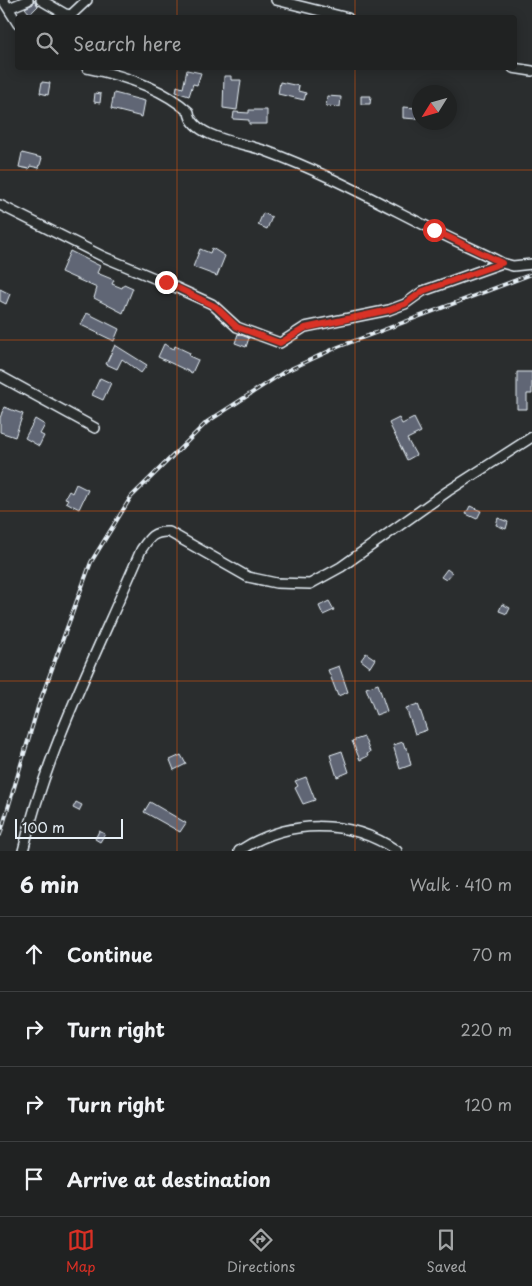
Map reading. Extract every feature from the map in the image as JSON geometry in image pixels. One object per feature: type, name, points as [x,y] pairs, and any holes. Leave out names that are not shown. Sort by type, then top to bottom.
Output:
[{"type":"street","points":[[15,19],[6,4],[28,0]]},
{"type":"street","points":[[41,0],[65,14],[72,15],[87,0]]},
{"type":"street","points":[[276,0],[336,15]]},
{"type":"street","points":[[517,69],[532,71]]},
{"type":"street","points":[[93,70],[153,89],[183,107],[189,112],[195,126],[212,136],[248,144],[284,157],[502,263],[513,266],[532,264]]},
{"type":"street","points":[[0,205],[104,257],[166,282],[212,304],[237,327],[280,343],[305,328],[389,310],[405,304],[423,291],[502,263]]},
{"type":"street","points":[[0,376],[95,428]]},
{"type":"street","points":[[23,851],[42,789],[88,667],[141,550],[151,536],[160,531],[169,532],[248,577],[276,583],[310,584],[340,567],[448,491],[532,437]]},
{"type":"street","points":[[238,851],[272,833],[321,827],[366,833],[397,851]]},
{"type":"building","points":[[34,0],[38,6],[30,14],[25,8],[33,4]]},
{"type":"building","points":[[187,70],[201,73],[197,85],[193,84],[189,96],[176,92],[177,86],[183,88]]},
{"type":"building","points":[[224,76],[231,76],[231,80],[241,80],[237,110],[223,108]]},
{"type":"building","points":[[42,82],[50,83],[48,95],[40,93]]},
{"type":"building","points":[[280,82],[299,86],[298,91],[306,93],[304,100],[278,94]]},
{"type":"building","points":[[95,93],[101,94],[100,103],[94,102]]},
{"type":"building","points":[[114,93],[145,101],[142,117],[111,109]]},
{"type":"building","points":[[327,96],[341,97],[340,107],[326,106]]},
{"type":"building","points":[[361,96],[371,96],[370,104],[361,104]]},
{"type":"building","points":[[403,107],[412,108],[412,119],[403,118]]},
{"type":"building","points":[[249,110],[267,110],[267,124],[249,124],[249,120],[233,119],[234,112],[249,113]]},
{"type":"building","points":[[22,153],[42,158],[39,168],[30,166],[29,169],[19,167]]},
{"type":"building","points":[[263,213],[272,217],[267,229],[258,225]]},
{"type":"building","points":[[212,248],[225,256],[217,276],[193,267],[200,249],[210,253]]},
{"type":"building","points":[[70,251],[100,266],[97,273],[114,280],[112,284],[122,288],[124,284],[133,288],[123,313],[94,298],[97,288],[61,272]]},
{"type":"building","points":[[0,289],[10,294],[6,304],[0,301]]},
{"type":"building","points":[[87,313],[119,329],[114,341],[81,325]]},
{"type":"building","points":[[238,334],[249,338],[246,347],[235,343]]},
{"type":"building","points":[[164,344],[174,349],[175,346],[190,353],[189,356],[198,360],[192,373],[158,357]]},
{"type":"building","points":[[115,345],[147,365],[141,373],[122,359],[117,369],[106,364]]},
{"type":"building","points":[[517,372],[532,372],[532,394],[527,394],[527,409],[517,409]]},
{"type":"building","points":[[100,378],[111,383],[103,400],[92,395]]},
{"type":"building","points":[[4,407],[23,414],[15,437],[0,432],[0,418]]},
{"type":"building","points":[[399,418],[402,424],[414,418],[421,432],[407,439],[416,455],[407,460],[389,423]]},
{"type":"building","points":[[35,419],[45,425],[40,434],[44,436],[39,446],[25,438]]},
{"type":"building","points":[[76,484],[88,490],[79,509],[66,502],[68,499],[65,498],[69,491],[72,493]]},
{"type":"building","points":[[470,506],[481,511],[477,519],[466,514]]},
{"type":"building","points":[[498,518],[508,522],[506,529],[496,525]]},
{"type":"building","points":[[447,569],[452,573],[446,580],[441,577]]},
{"type":"building","points":[[329,601],[334,610],[323,615],[319,606]]},
{"type":"building","points":[[502,604],[510,608],[507,614],[499,611]]},
{"type":"building","points":[[366,653],[375,659],[370,667],[361,660]]},
{"type":"building","points":[[339,666],[348,692],[338,696],[328,670]]},
{"type":"building","points":[[378,684],[387,711],[376,715],[366,688]]},
{"type":"building","points":[[418,704],[427,730],[415,734],[406,708]]},
{"type":"building","points":[[364,737],[370,752],[367,754],[368,756],[360,760],[352,741]]},
{"type":"building","points":[[403,742],[405,748],[407,748],[411,765],[400,769],[393,745]]},
{"type":"building","points":[[342,751],[349,772],[337,777],[330,755]]},
{"type":"building","points":[[181,755],[186,764],[174,770],[170,760]]},
{"type":"building","points":[[306,777],[315,800],[303,804],[295,788],[298,786],[295,781]]},
{"type":"building","points":[[76,802],[82,805],[79,811],[73,808]]},
{"type":"building","points":[[150,802],[186,823],[180,832],[144,812]]},
{"type":"building","points":[[99,831],[105,834],[100,842],[95,839]]},
{"type":"railway","points":[[0,835],[38,707],[91,562],[131,497],[207,422],[284,372],[338,347],[532,274]]},
{"type":"route","points":[[166,282],[212,304],[237,327],[254,332],[261,338],[280,343],[305,328],[389,310],[405,304],[423,291],[502,263],[434,230]]}]
